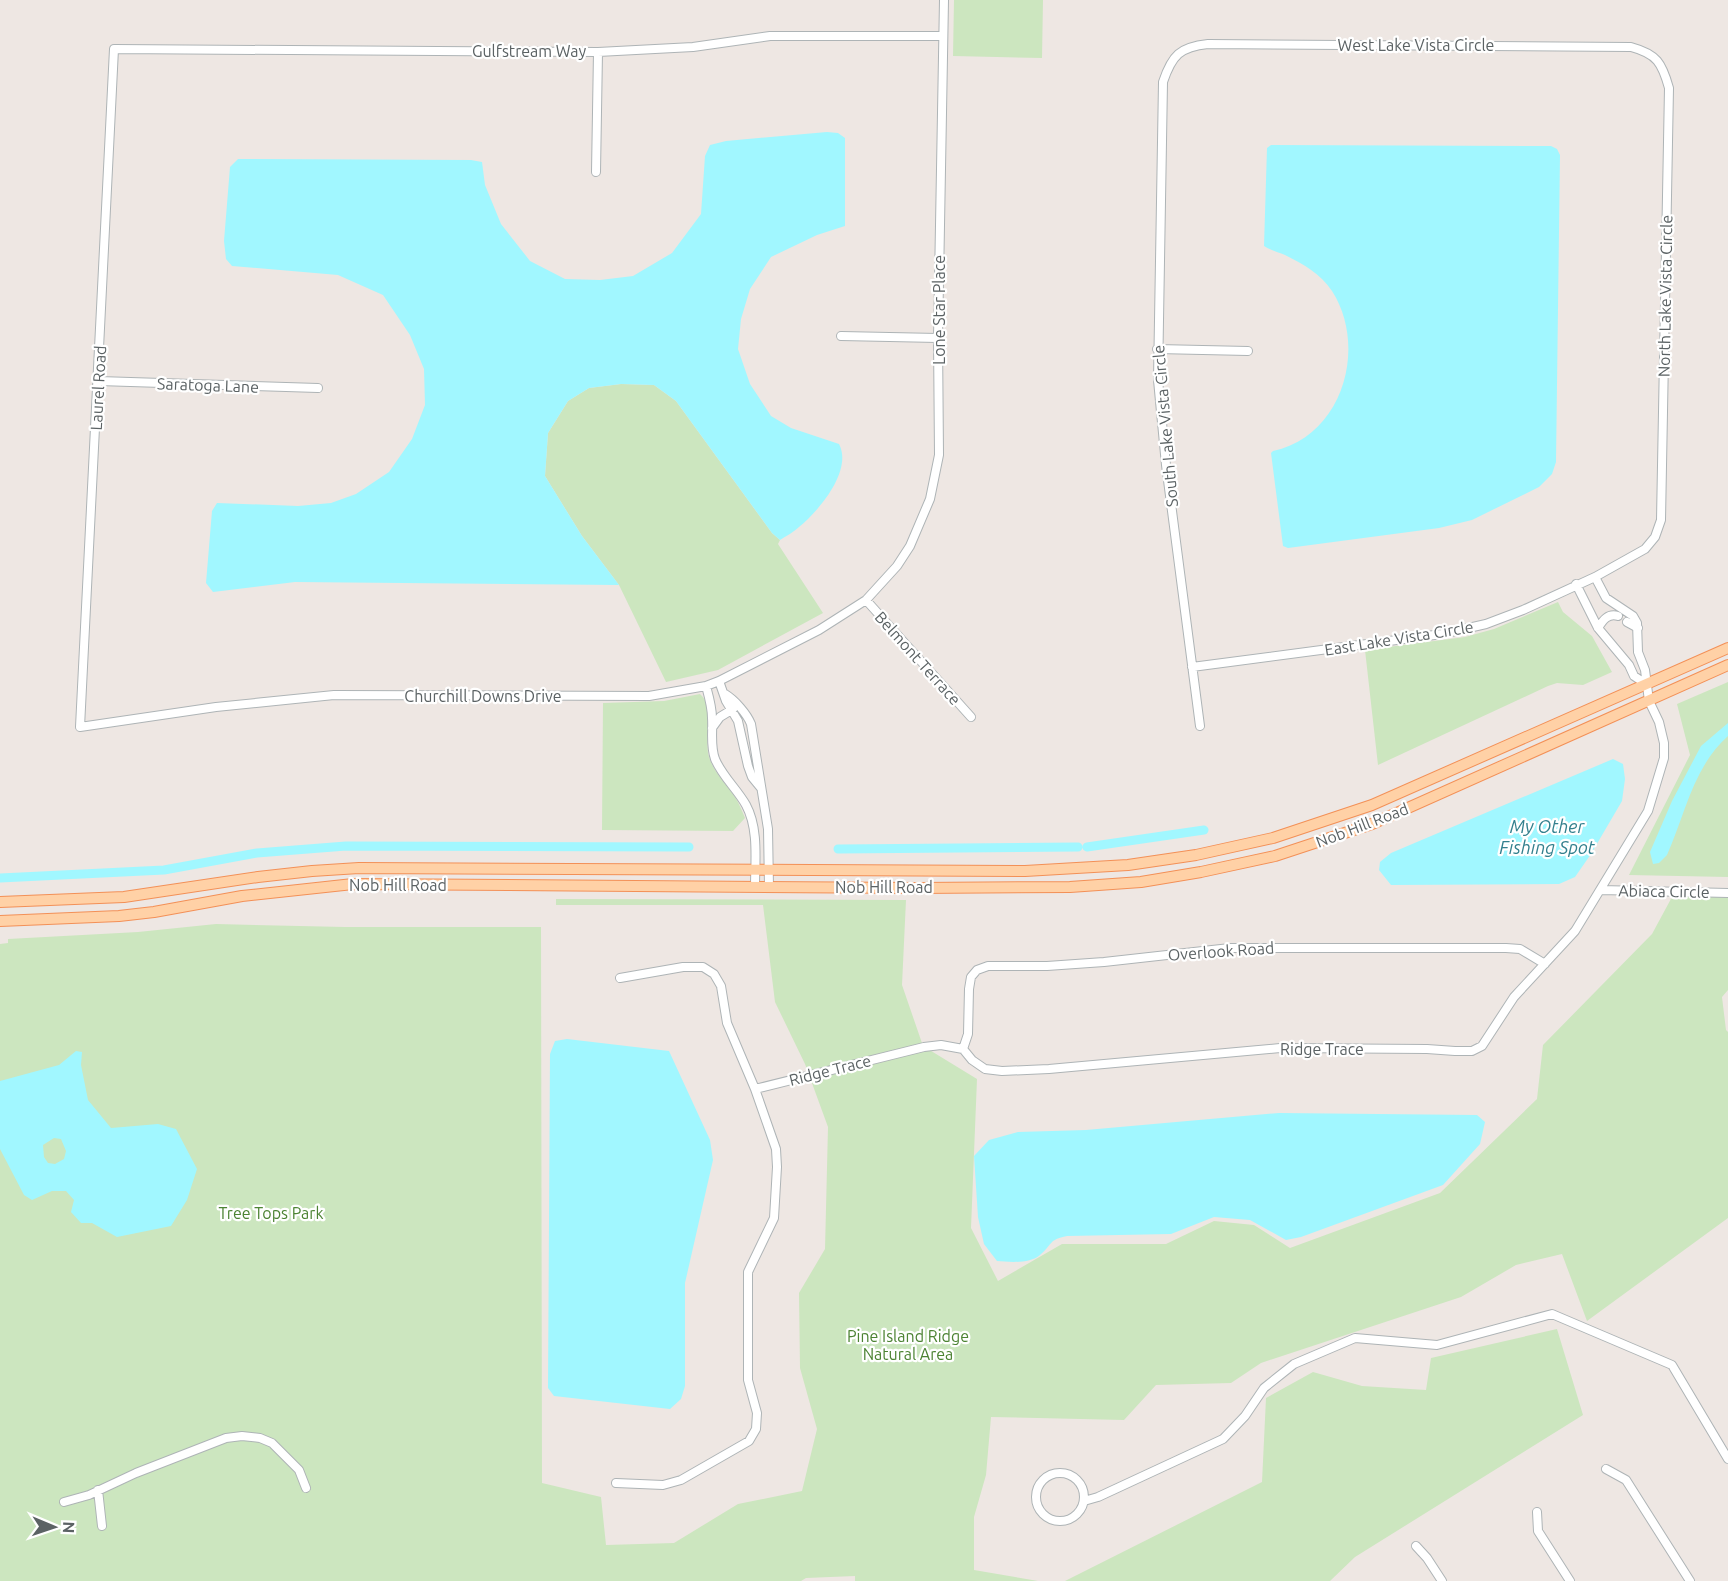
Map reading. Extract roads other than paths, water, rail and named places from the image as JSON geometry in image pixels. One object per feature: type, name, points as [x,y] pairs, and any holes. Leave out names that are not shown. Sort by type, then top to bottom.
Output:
[{"type":"main road","name":"Nob Hill Road","points":[[0,902],[124,897],[258,877],[359,868],[1025,871],[1128,865],[1233,848],[1274,838],[1371,805],[1728,648]]},
{"type":"main road","name":"Nob Hill Road","points":[[0,921],[119,916],[242,896],[353,884],[1070,887],[1141,882],[1275,856],[1372,824],[1728,665]]},
{"type":"street","name":"Lone Star Place","points":[[866,600],[897,566],[910,546],[930,499],[939,455],[938,338],[944,0]]},
{"type":"street","name":"Gulfstream Way","points":[[114,49],[598,52],[693,46],[770,36],[943,36]]},
{"type":"street","name":"West Lake Vista Circle","points":[[1176,55],[1191,46],[1208,44],[1631,47],[1647,52],[1655,58]]},
{"type":"street","name":"Laurel Road","points":[[80,727],[114,49]]},
{"type":"street","points":[[596,172],[598,52]]},
{"type":"street","name":"South Lake Vista Circle","points":[[1176,55],[1168,66],[1163,82],[1158,380],[1166,465],[1200,726]]},
{"type":"street","name":"North Lake Vista Circle","points":[[1655,58],[1664,69],[1669,88],[1661,520],[1655,537]]},
{"type":"street","points":[[842,336],[938,338]]},
{"type":"street","points":[[1157,349],[1248,351]]},
{"type":"street","name":"Saratoga Lane","points":[[99,381],[318,388]]},
{"type":"street","name":"East Lake Vista Circle","points":[[1192,667],[1442,634],[1486,624],[1523,610],[1594,577],[1645,549],[1655,537]]},
{"type":"street","points":[[1594,577],[1615,616],[1606,617],[1598,628]]},
{"type":"street","points":[[1576,584],[1598,628],[1629,665],[1634,676],[1646,684]]},
{"type":"street","points":[[1606,598],[1633,616],[1638,628]]},
{"type":"street","name":"Churchill Downs Drive","points":[[80,727],[216,707],[333,695],[649,696],[706,686],[719,681],[819,630],[866,600]]},
{"type":"street","name":"Belmont Terrace","points":[[866,600],[971,717]]},
{"type":"street","points":[[1627,622],[1638,628]]},
{"type":"street","name":"Ridge Trace","points":[[755,1089],[924,1047],[941,1045],[963,1049],[972,1060],[985,1068],[1002,1071],[1049,1069],[1280,1048],[1472,1051],[1482,1046],[1514,997],[1575,931],[1648,811],[1664,758],[1664,743],[1659,722],[1649,701],[1645,670],[1638,652],[1638,628]]},
{"type":"street","points":[[719,681],[725,694],[731,698],[734,709]]},
{"type":"street","points":[[706,686],[712,708],[712,744],[716,761],[722,774],[747,807],[752,821],[755,887]]},
{"type":"street","points":[[712,728],[720,717],[734,709],[746,712],[751,724],[768,829],[769,887]]},
{"type":"street","name":"Abiaca Circle","points":[[1600,890],[1728,893]]},
{"type":"street","name":"Overlook Road","points":[[963,1049],[968,1034],[971,977],[977,969],[988,966],[1069,964],[1230,948],[1271,947],[1506,948],[1520,949],[1545,964]]},
{"type":"street","points":[[616,1483],[663,1485],[681,1480],[749,1441],[756,1429],[757,1413],[748,1380],[748,1272],[774,1218],[777,1167],[776,1149],[755,1089],[727,1023],[721,986],[714,974],[703,967],[683,967],[620,978]]},
{"type":"street","points":[[1084,1501],[1079,1483],[1066,1474],[1057,1473],[1044,1479],[1036,1495],[1036,1502],[1041,1512],[1050,1520],[1057,1522],[1072,1518],[1078,1513],[1084,1501],[1098,1497],[1223,1439],[1245,1416],[1264,1388],[1294,1364],[1355,1338],[1437,1345],[1552,1314],[1672,1365],[1728,1459]]},
{"type":"street","points":[[64,1502],[78,1499],[226,1438],[242,1436],[260,1438],[272,1443],[299,1470],[306,1488]]},
{"type":"street","points":[[1606,1469],[1626,1480],[1690,1581]]},
{"type":"street","points":[[98,1490],[102,1526]]},
{"type":"street","points":[[1537,1512],[1538,1531],[1570,1581]]},
{"type":"street","points":[[1416,1546],[1442,1581]]},
{"type":"water","points":[[838,133],[845,138],[845,226],[817,235],[771,257],[750,289],[741,319],[738,349],[750,384],[771,416],[791,428],[839,444],[842,454],[841,466],[832,489],[816,511],[795,531],[780,540],[772,533],[676,401],[654,385],[621,384],[589,388],[568,401],[548,433],[545,476],[582,536],[619,585],[295,582],[213,592],[206,583],[212,511],[217,503],[298,506],[331,503],[356,494],[389,472],[412,439],[425,405],[424,369],[410,335],[383,295],[338,275],[232,266],[226,259],[224,241],[230,167],[238,159],[471,160],[482,162],[485,185],[501,224],[530,261],[565,279],[600,280],[633,276],[672,253],[701,214],[705,156],[710,145],[726,141]]},
{"type":"water","points":[[1271,145],[1551,146],[1557,149],[1560,155],[1556,462],[1552,474],[1539,487],[1472,520],[1439,528],[1288,548],[1283,546],[1271,453],[1297,442],[1317,428],[1332,409],[1342,386],[1348,362],[1348,338],[1343,313],[1328,285],[1305,266],[1264,246],[1267,148]]},
{"type":"water","points":[[1728,723],[1728,736],[1716,748],[1698,777],[1667,855],[1659,863],[1653,864],[1650,852],[1672,801],[1701,746]]},
{"type":"water","name":"My Other Fishing Spot","points":[[1613,759],[1623,764],[1625,779],[1622,801],[1575,877],[1559,884],[1391,885],[1379,870],[1380,862],[1391,853]]},
{"type":"water","points":[[567,1039],[669,1051],[710,1140],[713,1160],[685,1283],[685,1386],[681,1399],[670,1409],[554,1396],[548,1388],[550,1054],[555,1041]]},
{"type":"water","points":[[76,1051],[82,1052],[81,1065],[88,1100],[111,1128],[158,1124],[176,1129],[197,1169],[187,1200],[171,1226],[117,1237],[92,1223],[81,1223],[71,1212],[74,1200],[66,1191],[52,1191],[32,1200],[24,1195],[0,1149],[0,1081],[59,1065]],"holes":[[[54,1138],[61,1139],[66,1151],[64,1159],[55,1164],[48,1163],[44,1157],[43,1145]]]},
{"type":"water","points":[[1279,1113],[1477,1115],[1485,1122],[1480,1144],[1443,1185],[1301,1237],[1286,1240],[1250,1220],[1214,1217],[1171,1234],[1067,1236],[1054,1241],[1036,1258],[1025,1261],[997,1261],[984,1244],[978,1217],[974,1156],[989,1140],[1018,1132],[1086,1130]]},
{"type":"waterway","points":[[1087,847],[1204,830]]},
{"type":"waterway","points":[[0,878],[164,870],[257,853],[346,846],[689,847]]},
{"type":"waterway","points":[[838,849],[1078,847]]},
{"type":"park label","name":"Tree Tops Park","points":[[271,1213]]},
{"type":"park label","name":"Pine Island Ridge Natural Area","points":[[908,1345]]}]
